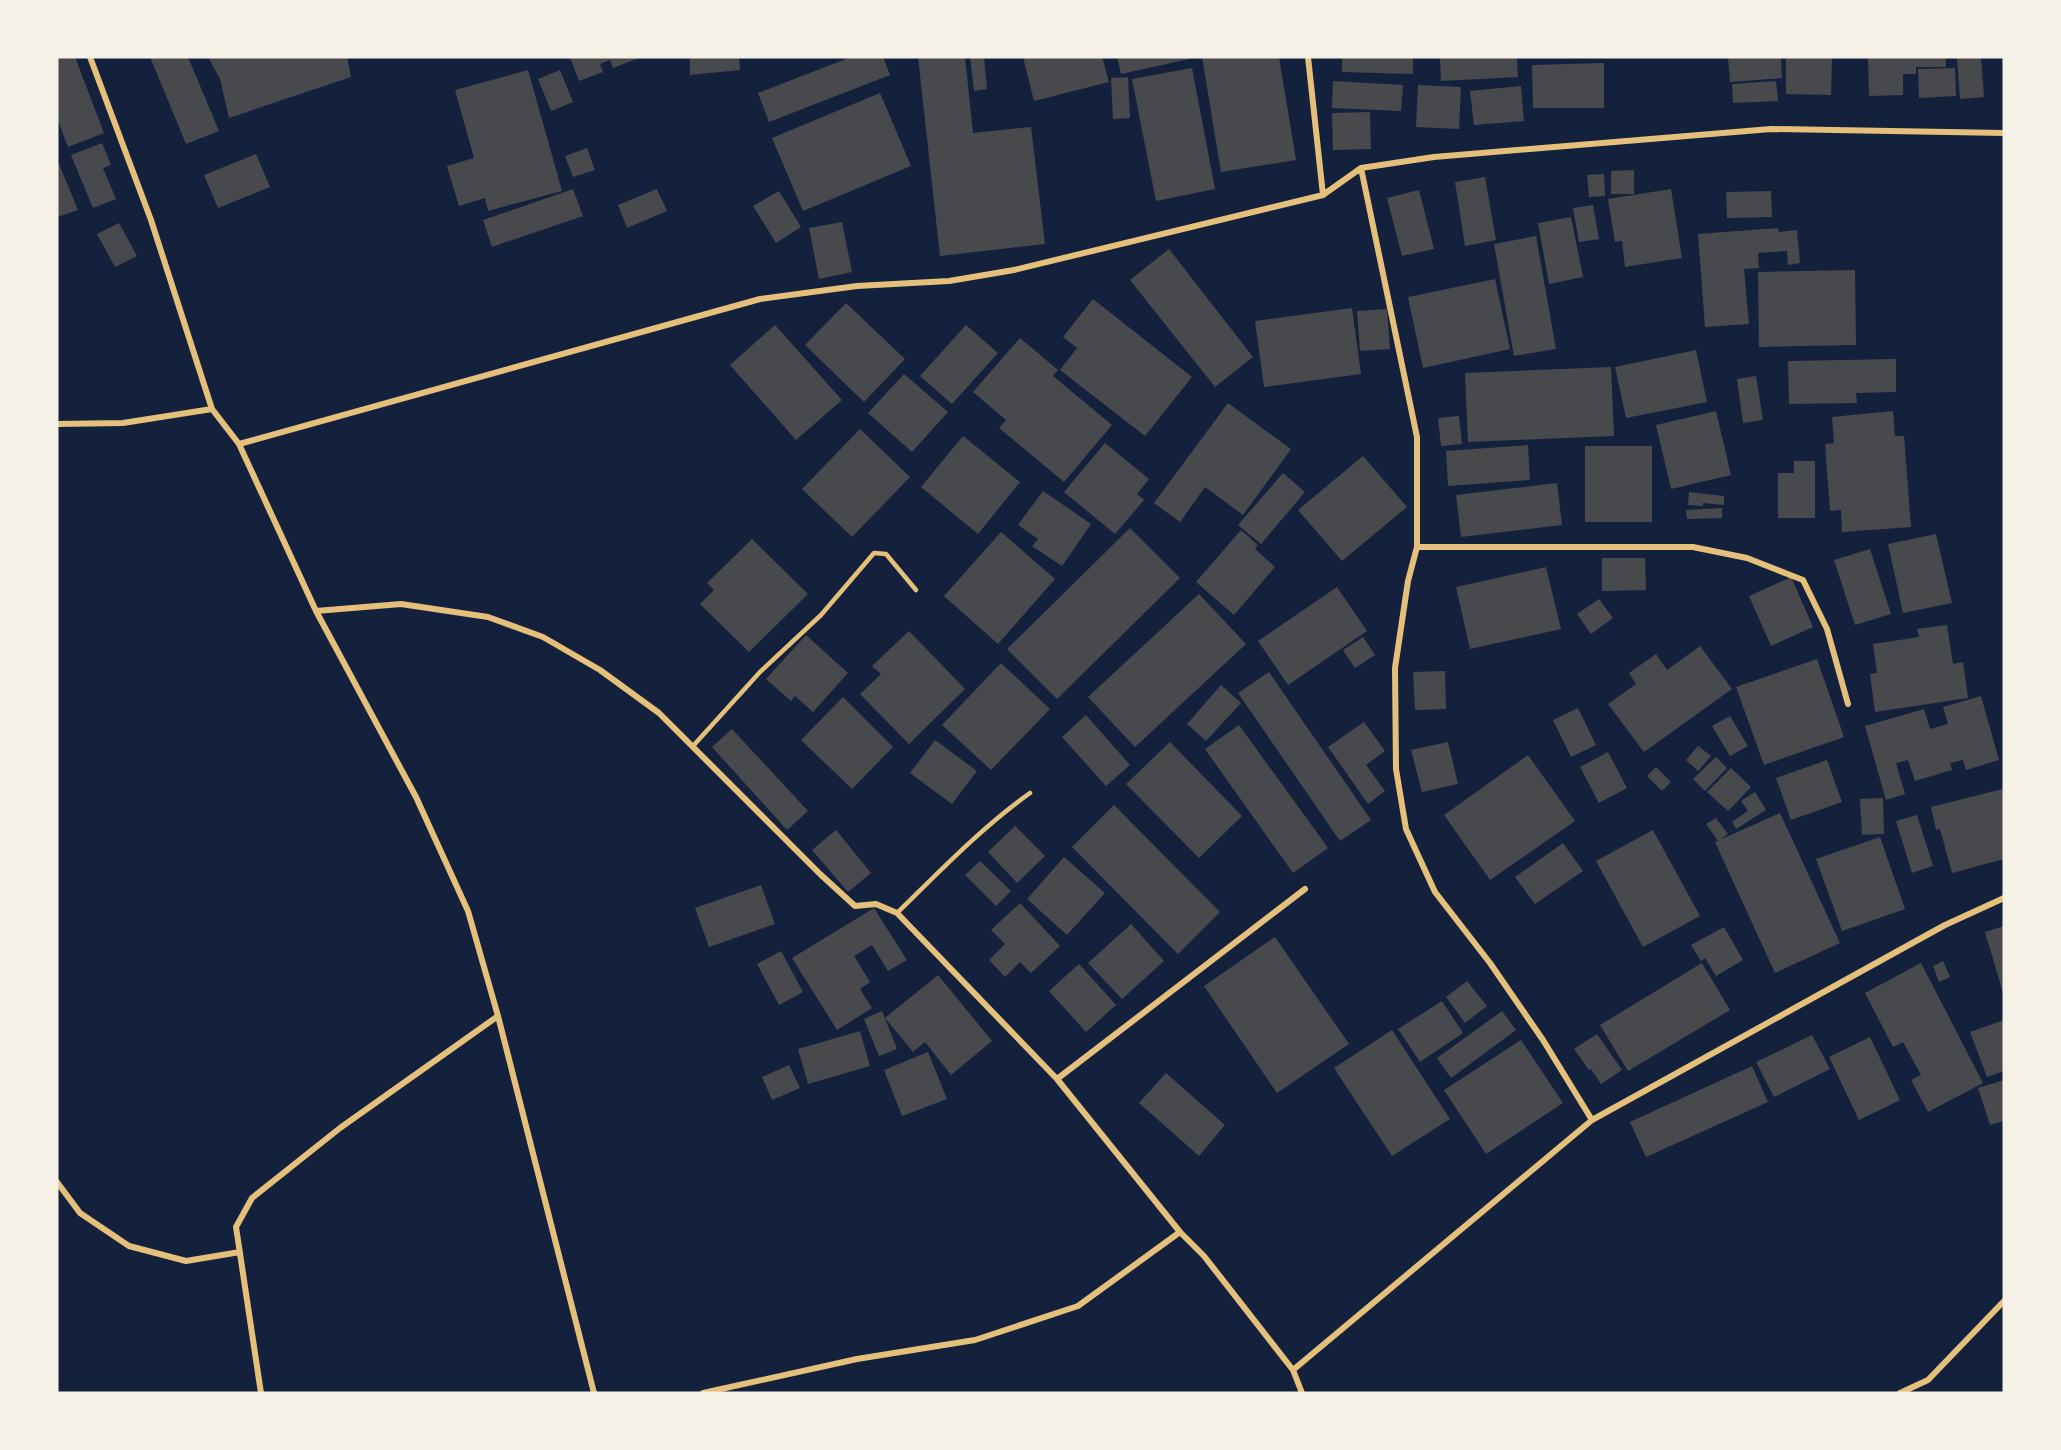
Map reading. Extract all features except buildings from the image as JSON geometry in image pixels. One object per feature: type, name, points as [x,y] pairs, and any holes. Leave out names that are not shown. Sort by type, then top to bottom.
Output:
[{"type":"street","points":[[90,57],[151,220],[212,409],[239,444],[316,611],[416,798],[468,911],[498,1016],[594,1393]]},
{"type":"street","points":[[1308,57],[1323,195]]},
{"type":"street","points":[[239,444],[760,299],[857,286],[949,281],[1014,270],[1323,195],[1361,168],[1434,157],[1771,129],[2004,133]]},
{"type":"street","points":[[1361,168],[1416,437],[1417,547],[1408,581],[1395,668],[1396,769],[1406,829],[1435,892],[1490,963],[1543,1041],[1592,1120]]},
{"type":"street","points":[[57,424],[123,423],[212,409]]},
{"type":"street","points":[[1417,547],[1693,547],[1747,558],[1803,580],[1827,629],[1848,704]]},
{"type":"street","points":[[316,611],[401,604],[488,616],[543,637],[600,670],[659,713],[855,906],[876,904],[897,913],[1057,1079],[1180,1232],[1204,1256],[1293,1370],[1302,1393]]},
{"type":"street","points":[[1057,1079],[1305,889]]},
{"type":"street","points":[[1293,1370],[1592,1120],[1945,925],[2004,898]]},
{"type":"street","points":[[261,1393],[236,1227],[252,1198],[340,1128],[498,1016]]},
{"type":"street","points":[[57,1182],[80,1213],[129,1246],[186,1261],[240,1252]]},
{"type":"street","points":[[703,1393],[857,1359],[975,1340],[1006,1330],[1077,1306],[1180,1232]]},
{"type":"street","points":[[1900,1393],[1928,1380],[2004,1301]]},
{"type":"lane","points":[[693,746],[760,672],[821,615],[874,553],[886,554],[916,590]]},
{"type":"lane","points":[[897,913],[975,836],[1001,813],[1030,793]]}]
